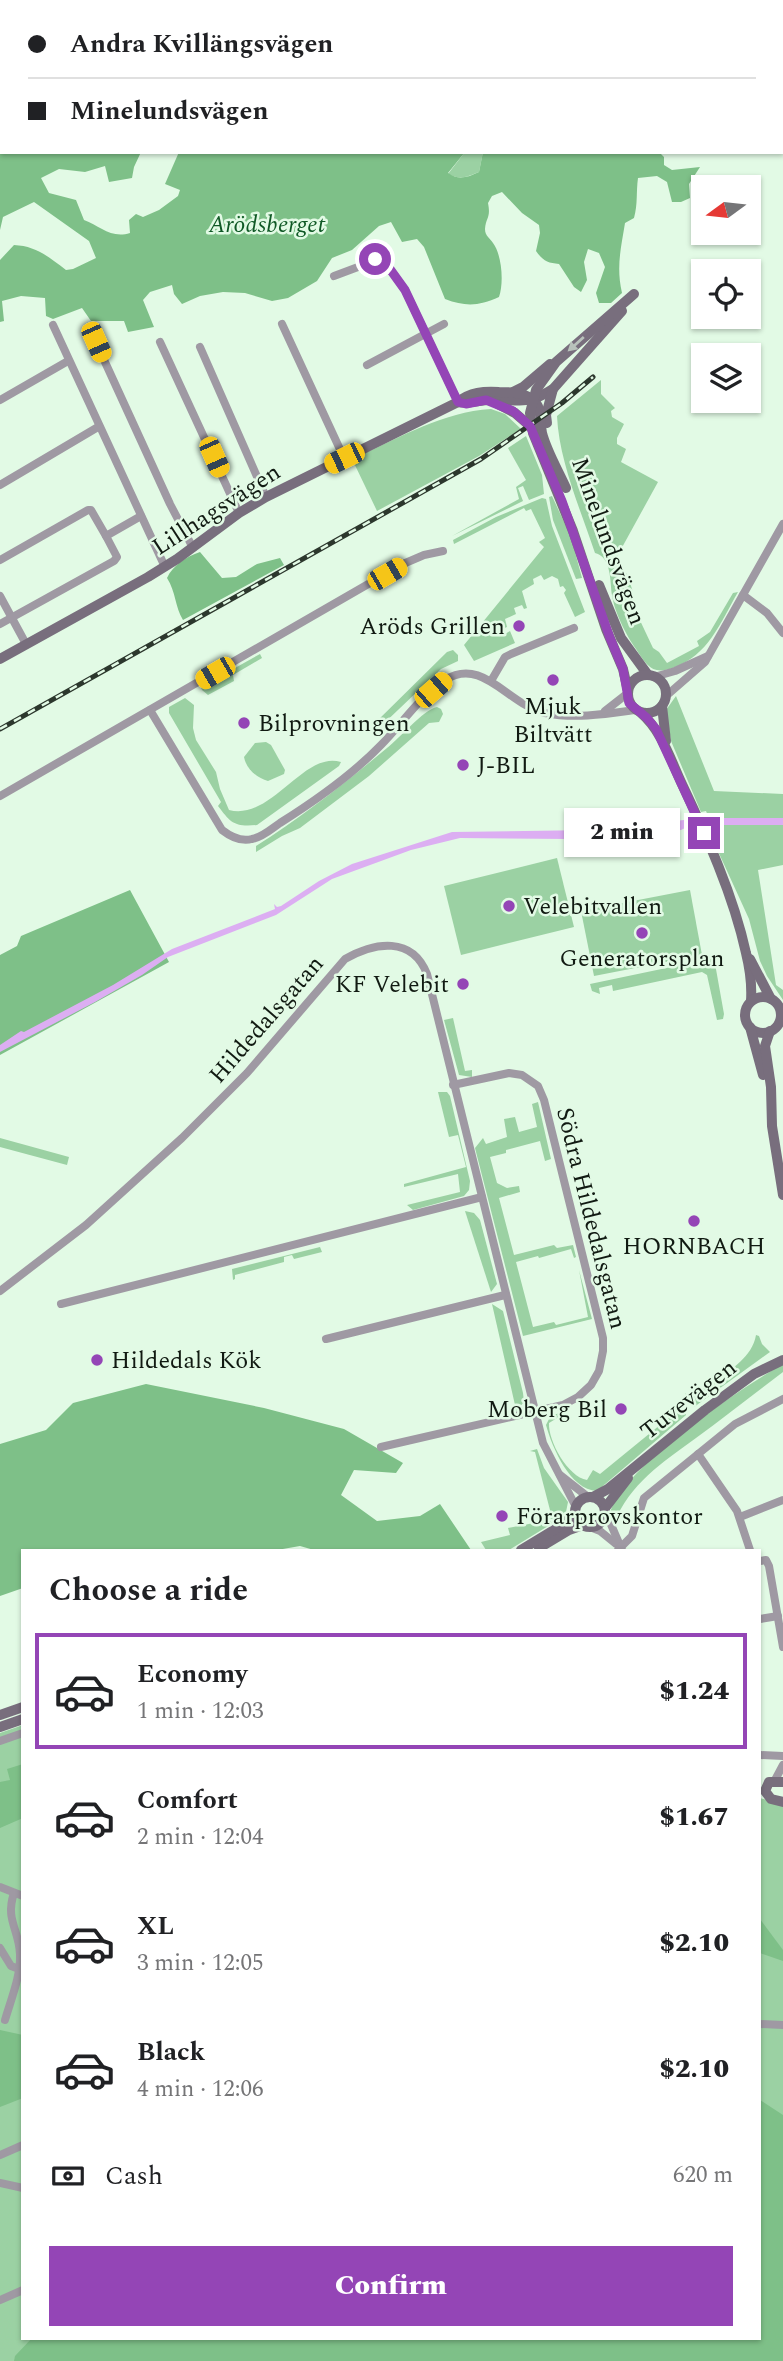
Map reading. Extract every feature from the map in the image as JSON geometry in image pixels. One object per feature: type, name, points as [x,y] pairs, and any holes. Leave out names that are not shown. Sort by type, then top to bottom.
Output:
[{"type":"main road","name":"Lillhagsvägen","points":[[458,402],[522,402],[533,400],[553,389],[634,295],[556,362],[540,383],[533,400],[530,426]]},
{"type":"main road","name":"Lillhagsvägen","points":[[513,392],[530,382],[547,365],[556,362]]},
{"type":"main road","name":"Lillhagsvägen","points":[[546,415],[553,389]]},
{"type":"main road","name":"Lillhagsvägen","points":[[0,659],[165,567],[266,496],[458,402],[466,395],[479,392],[513,392],[533,400]]},
{"type":"main road","name":"Lillhagsvägen","points":[[486,400],[513,411],[530,426]]},
{"type":"main road","points":[[533,400],[539,408],[548,451],[566,488]]},
{"type":"main road","name":"Minelundsvägen","points":[[546,415],[549,436],[566,488],[615,626],[632,656],[651,676],[662,683],[668,754]]},
{"type":"main road","name":"Minelundsvägen","points":[[530,426],[573,531],[606,629],[623,669],[629,703],[656,729],[725,886],[746,954],[751,1001],[745,1014],[771,1105]]},
{"type":"main road","points":[[628,692],[635,679],[651,676]]},
{"type":"main road","points":[[638,711],[651,713],[664,701]]},
{"type":"main road","name":"Minelundsvägen","points":[[746,954],[771,999],[781,1009],[776,1029],[765,1046],[771,1087],[775,1159],[783,1195]]},
{"type":"main road","points":[[751,1001],[761,997],[771,999]]},
{"type":"main road","points":[[750,1027],[759,1032],[776,1029]]},
{"type":"main road","name":"Tuvevägen","points":[[523,1549],[559,1527],[575,1510],[580,1500],[602,1493],[705,1410],[765,1368],[783,1351]]},
{"type":"main road","name":"Tuvevägen","points":[[765,1368],[783,1360]]},
{"type":"main road","name":"Tuvevägen","points":[[536,1549],[569,1530],[601,1524],[606,1511],[638,1465]]},
{"type":"main road","points":[[591,1497],[600,1500],[606,1511]]},
{"type":"main road","points":[[575,1510],[577,1520],[586,1526]]},
{"type":"main road","points":[[0,1715],[21,1708]]},
{"type":"main road","points":[[0,1727],[21,1720]]},
{"type":"main road","points":[[768,1784],[774,1801],[783,1802]]},
{"type":"street","points":[[334,276],[382,258],[401,283],[458,402]]},
{"type":"street","points":[[282,324],[344,458]]},
{"type":"street","points":[[367,365],[443,324]]},
{"type":"street","points":[[53,325],[165,567]]},
{"type":"street","points":[[94,338],[193,548]]},
{"type":"street","points":[[160,342],[239,513]]},
{"type":"street","points":[[200,347],[266,496]]},
{"type":"street","points":[[0,400],[68,360]]},
{"type":"street","points":[[0,485],[98,427]]},
{"type":"street","points":[[0,560],[89,509],[116,554],[116,559],[0,624]]},
{"type":"street","points":[[106,536],[141,516]]},
{"type":"street","points":[[664,701],[702,667],[783,524]]},
{"type":"street","points":[[0,796],[403,565],[424,555],[443,551]]},
{"type":"street","points":[[743,595],[767,613],[783,633]]},
{"type":"street","points":[[0,596],[26,644]]},
{"type":"street","points":[[491,681],[505,657],[511,653],[574,628]]},
{"type":"street","points":[[651,676],[675,671],[708,656]]},
{"type":"street","points":[[150,710],[222,830],[229,836],[250,840],[291,817],[366,759],[444,680],[461,674],[474,673],[491,681],[515,700],[542,712],[574,716],[638,711]]},
{"type":"street","points":[[602,713],[628,692]]},
{"type":"street","name":"Hildedalsgatan","points":[[0,1291],[86,1225],[182,1138],[247,1073],[339,964],[352,955],[398,945],[420,960],[427,974],[542,1443],[575,1510]]},
{"type":"street","name":"Södra Hildedalsgatan","points":[[381,1447],[563,1405],[578,1398],[591,1385],[599,1371],[603,1351],[599,1318],[554,1135],[538,1086],[522,1075],[509,1073],[453,1085]]},
{"type":"street","points":[[61,1304],[482,1197]]},
{"type":"street","points":[[326,1339],[505,1295]]},
{"type":"street","points":[[620,1549],[632,1536],[644,1498],[735,1424],[783,1399]]},
{"type":"street","points":[[698,1454],[740,1517],[750,1549]]},
{"type":"street","name":"Hildedalsgatan","points":[[560,1475],[591,1497]]},
{"type":"street","points":[[740,1517],[783,1500]]},
{"type":"street","points":[[606,1511],[620,1549]]},
{"type":"street","points":[[586,1526],[600,1531],[620,1549]]},
{"type":"street","points":[[763,1560],[769,1566],[783,1647]]},
{"type":"street","points":[[773,1587],[783,1585]]},
{"type":"street","points":[[761,1619],[778,1616]]},
{"type":"street","points":[[0,1741],[21,1734]]},
{"type":"street","points":[[761,1755],[783,1756]]},
{"type":"street","points":[[768,1784],[783,1765]]},
{"type":"street","points":[[0,1887],[19,1895],[10,1911],[19,1946],[19,1969],[5,2020]]},
{"type":"street","points":[[0,1948],[11,1966],[19,1969]]},
{"type":"street","points":[[761,2024],[783,2025]]},
{"type":"street","points":[[0,2155],[21,2146]]},
{"type":"street","points":[[0,2183],[21,2188]]},
{"type":"street","points":[[0,2301],[21,2291]]},
{"type":"green space","name":"Arödsberget","points":[[0,154],[140,154],[132,178],[109,182],[105,166],[85,172],[59,169],[41,178],[49,193],[76,200],[84,220],[117,234],[130,233],[129,220],[136,214],[143,217],[159,210],[178,196],[180,190],[165,184],[178,154],[463,154],[448,173],[460,178],[479,172],[483,154],[661,154],[664,157],[664,165],[672,170],[700,167],[695,175],[691,175],[690,198],[681,202],[672,202],[667,182],[657,176],[638,178],[634,218],[625,223],[621,249],[619,275],[622,293],[611,303],[599,303],[596,293],[605,267],[599,253],[588,249],[584,262],[587,280],[581,292],[574,287],[559,264],[546,261],[536,251],[539,225],[522,213],[502,192],[492,196],[488,203],[489,215],[485,229],[498,255],[501,291],[499,297],[485,302],[466,304],[445,299],[424,247],[417,239],[402,242],[391,222],[379,226],[352,250],[332,258],[317,281],[288,298],[272,301],[245,293],[223,292],[200,296],[182,304],[174,294],[172,285],[150,292],[143,300],[154,327],[128,332],[124,321],[91,321],[82,308],[53,319],[46,316],[45,298],[21,296],[2,301],[4,321],[0,322],[0,260],[14,245],[36,250],[66,270],[96,258],[89,241],[34,202],[3,217],[0,230]]},
{"type":"green space","points":[[463,154],[483,154],[479,172],[463,177],[448,174]]},
{"type":"green space","points":[[601,380],[601,394],[615,408],[611,411],[612,417],[624,424],[617,438],[617,444],[626,449],[621,462],[658,482],[614,562],[627,574],[633,592],[628,595],[653,648],[667,663],[699,646],[697,641],[710,632],[733,593],[738,592],[705,646],[685,662],[666,670],[655,670],[647,664],[621,623],[613,601],[607,565],[601,555],[595,553],[562,450],[557,416]]},
{"type":"green space","points":[[491,409],[505,414],[521,429],[479,456],[377,511],[353,461],[439,420]]},
{"type":"green space","points":[[526,436],[542,475],[544,494],[529,500],[523,486],[518,488],[523,501],[452,536],[519,499],[516,487],[526,480],[508,448]]},
{"type":"green space","points":[[552,496],[571,537],[582,578],[576,579],[553,520],[549,497]]},
{"type":"green space","points":[[542,498],[546,499],[552,526],[585,612],[575,617],[564,593],[566,590],[563,586],[560,587],[558,579],[552,576],[544,580],[541,575],[533,579],[534,584],[522,591],[527,608],[524,609],[522,605],[514,608],[516,614],[505,619],[507,627],[502,629],[505,634],[510,631],[515,643],[474,661],[464,645],[544,547],[539,542],[545,538],[531,509],[526,511],[524,508],[454,544],[453,540],[496,517]]},
{"type":"green space","points":[[200,552],[222,578],[236,577],[257,564],[280,558],[284,565],[183,620],[167,578],[181,562]]},
{"type":"green space","points":[[453,650],[458,655],[458,661],[441,669],[377,730],[373,725],[447,652]]},
{"type":"green space","points":[[260,654],[262,658],[233,675],[234,681],[208,695],[202,690],[201,687]]},
{"type":"green space","points":[[676,696],[714,791],[783,794],[783,818],[715,819],[711,823],[706,811],[701,812],[671,741],[666,710]]},
{"type":"green space","points":[[185,698],[194,705],[193,728],[196,740],[216,772],[229,810],[245,811],[259,805],[314,766],[327,761],[341,762],[257,825],[234,823],[218,806],[221,802],[169,713],[169,707]]},
{"type":"green space","points":[[437,707],[443,714],[439,722],[429,723],[369,776],[300,828],[256,852],[256,846],[323,799],[387,748],[425,713]]},
{"type":"green space","points":[[266,742],[271,745],[285,770],[284,774],[268,781],[253,772],[244,757],[255,743]]},
{"type":"green space","points":[[714,825],[783,825],[783,865],[758,870],[776,985],[783,990],[783,1000],[760,961],[749,919],[717,849],[720,843]]},
{"type":"green space","name":"Velebitvallen","points":[[557,858],[574,927],[461,955],[444,886]]},
{"type":"green space","points":[[130,890],[169,962],[0,1055],[0,955],[17,946],[21,936]]},
{"type":"green space","name":"Generatorsplan","points":[[690,890],[702,955],[594,976],[581,911]]},
{"type":"green space","points":[[714,958],[723,1019],[717,1020],[707,975],[702,972],[613,991],[612,985],[599,988],[600,994],[592,991],[590,984]]},
{"type":"green space","points":[[453,1018],[465,1071],[472,1070],[472,1077],[459,1075],[444,1020]]},
{"type":"green space","points":[[438,1092],[447,1092],[450,1096],[470,1181],[469,1190],[464,1196],[413,1210],[407,1205],[460,1192],[458,1174],[404,1187],[404,1184],[466,1167],[458,1135],[449,1137]]},
{"type":"green space","points":[[538,1102],[551,1159],[545,1161],[540,1141],[490,1157],[497,1183],[507,1188],[519,1186],[520,1192],[499,1198],[514,1255],[554,1245],[557,1248],[573,1245],[574,1258],[571,1249],[516,1262],[533,1327],[554,1322],[556,1325],[588,1317],[579,1270],[592,1319],[523,1336],[475,1148],[483,1138],[486,1144],[507,1137],[504,1119],[515,1117],[519,1132],[537,1127],[532,1104]]},
{"type":"green space","points":[[0,1138],[69,1157],[67,1165],[0,1147]]},
{"type":"green space","points":[[465,1211],[474,1213],[480,1220],[497,1284],[491,1292]]},
{"type":"green space","points":[[320,1247],[322,1252],[294,1259],[292,1255],[284,1257],[284,1262],[235,1275],[233,1280],[232,1269]]},
{"type":"green space","points":[[492,1304],[503,1311],[523,1393],[524,1402],[516,1411],[510,1408],[515,1405]]},
{"type":"green space","points":[[756,1335],[770,1352],[694,1407],[693,1394],[719,1382],[746,1356]]},
{"type":"green space","points":[[783,1364],[783,1372],[648,1475],[628,1497],[614,1524],[609,1518],[616,1499],[633,1477],[656,1455],[711,1411]]},
{"type":"green space","points":[[146,1384],[264,1408],[344,1429],[403,1463],[396,1473],[354,1470],[341,1495],[377,1521],[420,1516],[440,1504],[470,1549],[310,1549],[300,1546],[283,1549],[21,1549],[21,1589],[0,1596],[0,1444],[46,1430],[73,1403]]},
{"type":"green space","points":[[686,1393],[686,1415],[597,1491],[578,1483],[564,1466],[553,1444],[546,1425],[550,1417],[561,1412],[562,1415],[549,1423],[552,1439],[566,1465],[587,1480],[593,1470],[600,1474],[671,1416]]},
{"type":"green space","points":[[537,1449],[544,1468],[568,1502],[566,1512],[556,1520],[546,1517],[551,1514],[535,1452],[530,1451]]},
{"type":"green space","points":[[545,1517],[553,1523],[511,1549],[485,1549],[481,1542],[510,1535],[508,1528],[534,1523]]},
{"type":"green space","points":[[21,1726],[21,2340],[761,2340],[761,1798],[783,1805],[783,2361],[0,2361],[0,1733]]},
{"type":"green space","points":[[21,1765],[21,1819],[0,1828],[0,1782],[10,1780],[7,1769]]},
{"type":"green space","points":[[761,1920],[783,1950],[783,1961],[761,1953]]},
{"type":"green space","points":[[0,2030],[21,2035],[21,2099],[0,2107]]},
{"type":"green space","points":[[761,2101],[783,2115],[783,2361],[14,2361],[15,2356],[30,2340],[761,2340]]},
{"type":"shaded area","points":[[721,818],[783,818],[783,825],[711,823]]},
{"type":"shaded area","points":[[684,820],[687,827],[681,830],[568,839],[460,838],[411,850],[332,879],[276,915],[168,957],[95,1002],[0,1052],[0,1045],[21,1031],[24,1032],[113,985],[172,949],[275,909],[274,904],[281,906],[319,881],[352,864],[452,832],[592,830]]},
{"type":"railway","points":[[0,729],[481,459],[562,403],[593,377]]},
{"type":"place","name":"Aröds Grillen","points":[[519,626]]},
{"type":"place","name":"Mjuk Biltvätt","points":[[553,680]]},
{"type":"place","name":"Bilprovningen","points":[[244,723]]},
{"type":"place","name":"J-BIL","points":[[463,765]]},
{"type":"place","name":"Velebitvallen","points":[[509,906]]},
{"type":"place","name":"Generatorsplan","points":[[642,933]]},
{"type":"place","name":"KF Velebit","points":[[463,984]]},
{"type":"place","name":"HORNBACH","points":[[694,1221]]},
{"type":"place","name":"Hildedals Kök","points":[[97,1360]]},
{"type":"place","name":"Moberg Bil","points":[[621,1409]]},
{"type":"place","name":"Förarprovskontor","points":[[502,1516]]},
{"type":"route","points":[[375,259],[382,258],[397,276],[452,384],[458,402],[466,404],[486,400],[513,411],[530,426],[562,501],[627,679],[629,703],[656,729],[704,833]]}]
